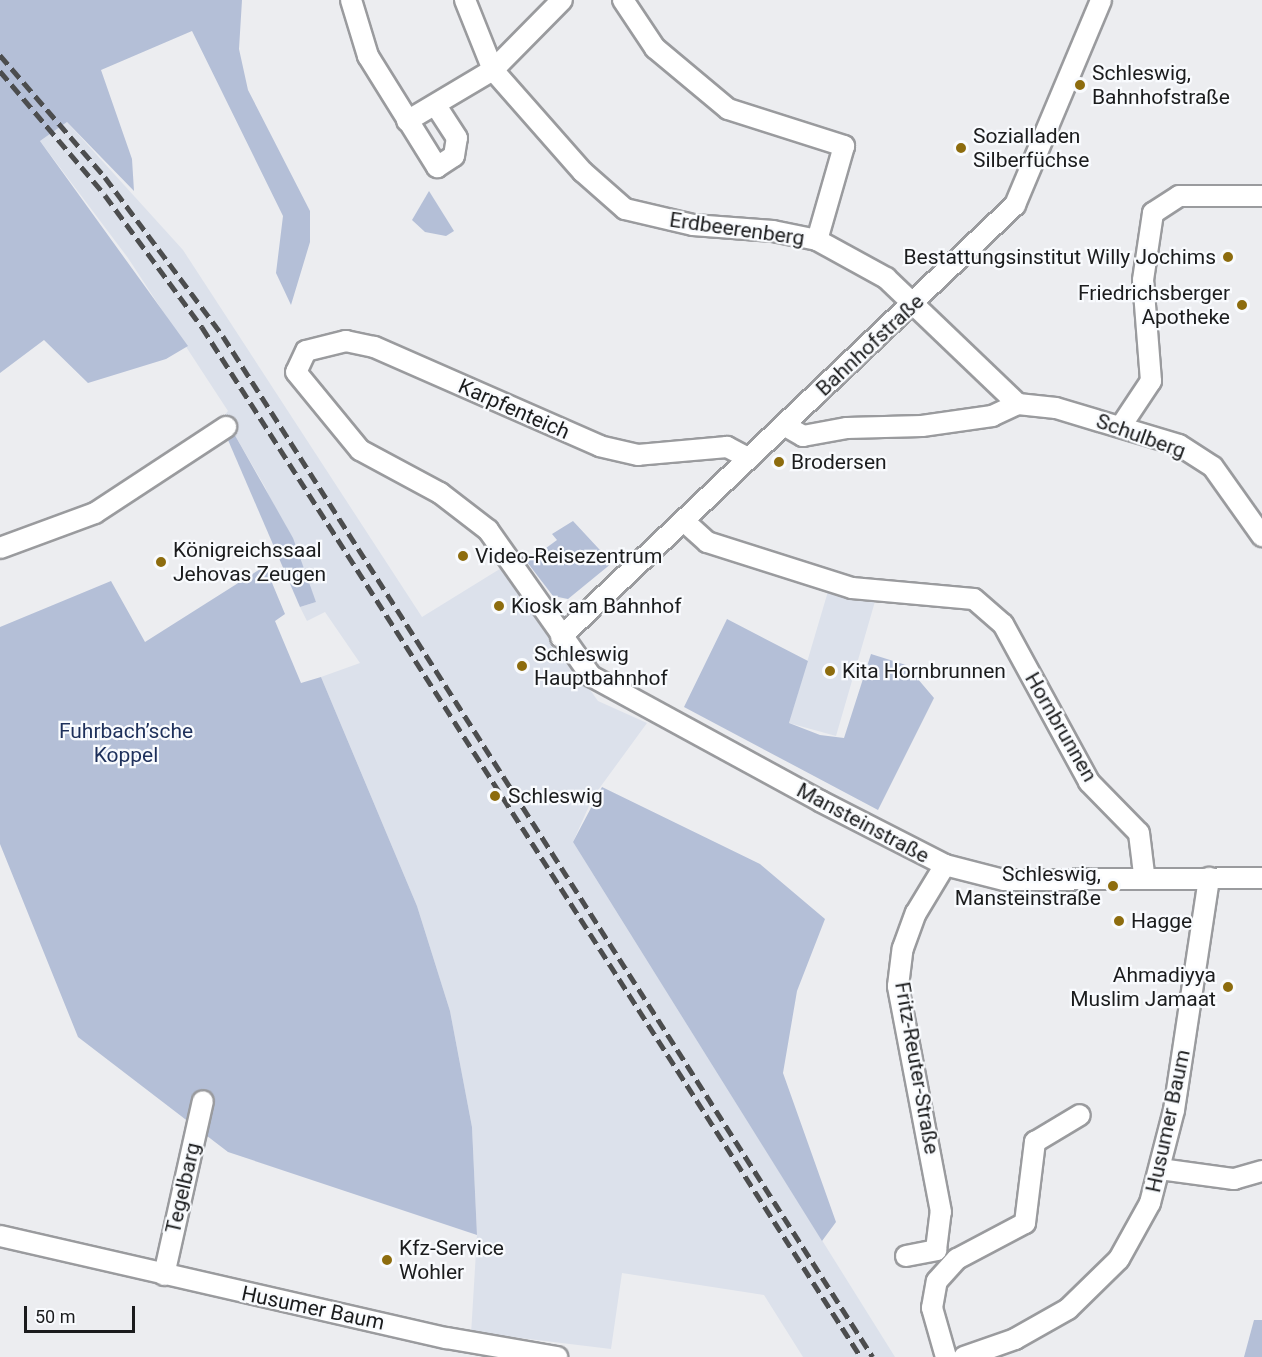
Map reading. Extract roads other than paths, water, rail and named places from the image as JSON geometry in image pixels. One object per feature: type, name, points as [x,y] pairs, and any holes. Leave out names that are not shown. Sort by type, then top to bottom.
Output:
[{"type":"street","points":[[351,0],[369,56],[437,167],[454,156],[457,138],[437,107]]},
{"type":"street","name":"Erdbeerenberg","points":[[465,0],[493,69],[583,172],[625,209],[693,225],[773,231],[817,240],[886,278],[1018,404]]},
{"type":"street","points":[[407,121],[437,107],[493,69],[562,0]]},
{"type":"street","points":[[623,0],[655,48],[728,109],[844,146],[817,240]]},
{"type":"street","name":"Bahnhofstraße","points":[[561,637],[685,522],[748,458],[913,305],[1023,194],[1101,0]]},
{"type":"street","points":[[1121,426],[1151,381],[1143,280],[1153,213],[1179,196],[1262,196]]},
{"type":"street","name":"Karpfenteich","points":[[296,372],[306,351],[346,341],[374,347],[600,446],[638,455],[728,447],[748,458]]},
{"type":"street","name":"Mansteinstraße","points":[[296,372],[360,450],[440,493],[488,530],[561,637],[591,676],[945,865],[1004,880],[1144,874],[1209,878]]},
{"type":"street","points":[[784,425],[803,436],[847,428],[922,426],[992,416],[1018,404]]},
{"type":"street","name":"Schulberg","points":[[1018,404],[1035,404],[1121,426],[1179,445],[1213,467],[1244,503],[1262,536]]},
{"type":"street","points":[[0,548],[95,513],[226,427]]},
{"type":"street","name":"Hornbrunnen","points":[[685,522],[707,542],[852,588],[974,599],[1003,624],[1089,782],[1139,833],[1144,874]]},
{"type":"street","name":"Fritz-Reuter-Straße","points":[[906,1256],[936,1250],[940,1212],[898,986],[903,948],[916,913],[945,865]]},
{"type":"street","points":[[1209,878],[1262,878]]},
{"type":"street","name":"Husumer Baum","points":[[964,1357],[1015,1339],[1068,1310],[1119,1259],[1150,1203],[1161,1169],[1209,878]]},
{"type":"street","name":"Tegelbarg","points":[[164,1275],[203,1101]]},
{"type":"street","points":[[946,1357],[932,1308],[938,1281],[957,1259],[1026,1223],[1035,1142],[1080,1115]]},
{"type":"street","points":[[1161,1169],[1234,1179],[1262,1171]]},
{"type":"street","name":"Husumer Baum","points":[[0,1236],[492,1352],[557,1357]]},
{"type":"railway","points":[[0,55],[105,177],[223,336],[873,1357]]},
{"type":"railway","points":[[0,71],[105,195],[202,327],[861,1357]]},
{"type":"place","name":"Schleswig, Bahnhofstraße","points":[[1080,85]]},
{"type":"place","name":"Sozialladen Silberfüchse","points":[[961,148]]},
{"type":"place","name":"Bestattungsinstitut Willy Jochims","points":[[1228,257]]},
{"type":"place","name":"Friedrichsberger Apotheke","points":[[1242,305]]},
{"type":"place","name":"Brodersen","points":[[779,462]]},
{"type":"place","name":"Video-Reisezentrum","points":[[463,556]]},
{"type":"place","name":"Königreichssaal Jehovas Zeugen","points":[[161,562]]},
{"type":"place","name":"Kiosk am Bahnhof","points":[[499,606]]},
{"type":"place","name":"Schleswig Hauptbahnhof","points":[[522,666]]},
{"type":"place","name":"Kita Hornbrunnen","points":[[830,671]]},
{"type":"place","name":"Schleswig","points":[[495,796]]},
{"type":"place","name":"Schleswig, Mansteinstraße","points":[[1113,886]]},
{"type":"place","name":"Hagge","points":[[1119,921]]},
{"type":"place","name":"Ahmadiyya Muslim Jamaat","points":[[1228,987]]},
{"type":"place","name":"Kfz-Service Wohler","points":[[387,1260]]},
{"type":"park label","name":"Fuhrbach’sche Koppel","points":[[126,743]]}]
